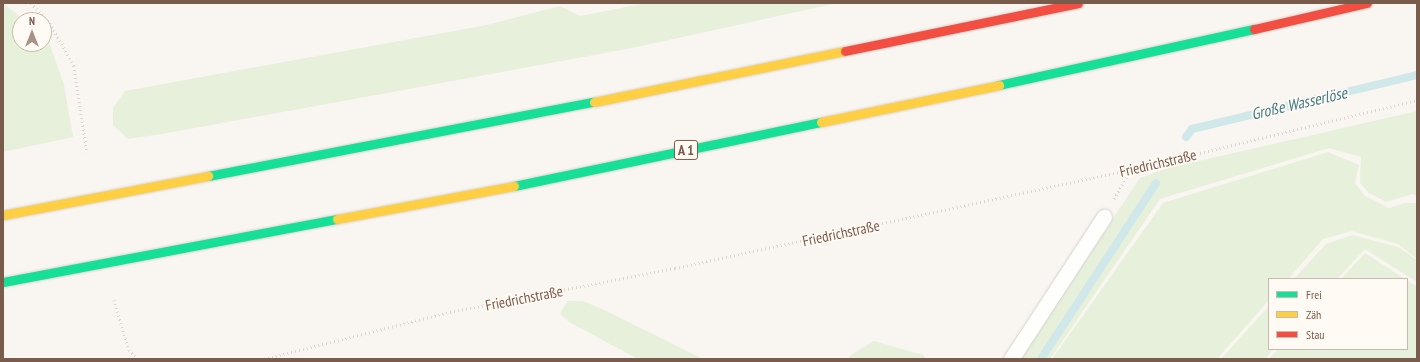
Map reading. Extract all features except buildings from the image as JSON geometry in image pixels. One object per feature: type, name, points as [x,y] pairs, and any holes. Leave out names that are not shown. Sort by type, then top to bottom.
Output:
[{"type":"highway","points":[[3,215],[497,122],[1078,3]]},
{"type":"highway","name":"A 1","points":[[3,282],[510,187],[1080,68],[1367,3]]},
{"type":"lane","points":[[1011,359],[1104,216]]},
{"type":"path","points":[[31,3],[50,23],[74,66],[87,153]]},
{"type":"path","name":"Friedrichstraße","points":[[264,359],[454,311],[675,268],[1130,170],[1417,100]]},
{"type":"path","points":[[1104,216],[1130,170]]},
{"type":"path","points":[[114,300],[129,350],[138,359]]},
{"type":"green space","points":[[3,3],[14,12],[12,12],[12,52],[52,52],[52,51],[64,85],[73,137],[3,152]]},
{"type":"green space","points":[[647,3],[838,3],[627,49],[162,134],[128,139],[113,125],[113,108],[125,91],[487,25],[560,6],[580,16]]},
{"type":"green space","points":[[1417,111],[1417,196],[1412,194],[1386,202],[1369,193],[1360,183],[1361,157],[1329,148],[1160,199],[1050,359],[1019,359],[1140,178],[1168,168]]},
{"type":"green space","points":[[1328,152],[1359,165],[1355,183],[1365,196],[1389,208],[1405,203],[1417,203],[1417,259],[1398,244],[1352,231],[1323,239],[1289,278],[1268,278],[1268,301],[1217,359],[1052,359],[1163,203]]},
{"type":"green space","points":[[1352,235],[1398,247],[1417,260],[1417,282],[1365,249],[1338,278],[1295,278],[1326,244]]},
{"type":"green space","points":[[1365,253],[1403,278],[1342,278]]},
{"type":"green space","points":[[1408,281],[1417,287],[1417,359],[1269,359],[1277,350],[1408,350]]},
{"type":"green space","points":[[567,301],[583,301],[602,309],[703,359],[638,359],[569,322],[560,314]]},
{"type":"green space","points":[[1268,307],[1268,350],[1273,350],[1265,359],[1221,359]]},
{"type":"green space","points":[[874,341],[923,355],[926,359],[848,359],[851,355]]},
{"type":"waterway","name":"Große Wasserlöse","points":[[1186,137],[1192,129],[1417,75]]},
{"type":"waterway","name":"Große Wasserlöse","points":[[1041,359],[1156,183]]},
{"type":"traffic: fast","points":[[999,85],[1254,29]]},
{"type":"traffic: fast","points":[[208,176],[594,102]]},
{"type":"traffic: fast","points":[[514,186],[821,122]]},
{"type":"traffic: fast","points":[[3,282],[337,219]]},
{"type":"traffic: slow","points":[[594,102],[845,51]]},
{"type":"traffic: slow","points":[[821,122],[999,85]]},
{"type":"traffic: slow","points":[[3,215],[208,176]]},
{"type":"traffic: slow","points":[[337,219],[514,186]]},
{"type":"traffic: jam","points":[[845,51],[1078,3]]},
{"type":"traffic: jam","points":[[1254,29],[1367,3]]}]
